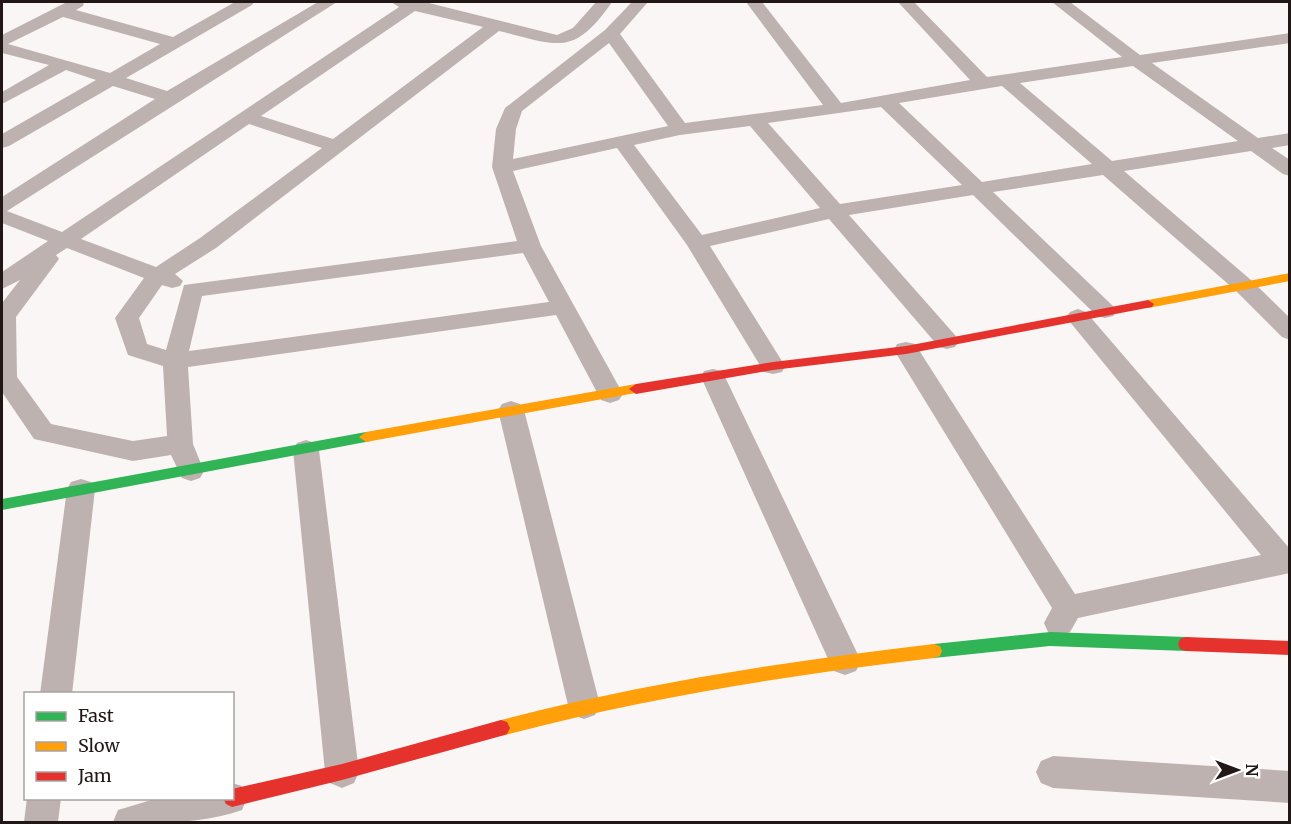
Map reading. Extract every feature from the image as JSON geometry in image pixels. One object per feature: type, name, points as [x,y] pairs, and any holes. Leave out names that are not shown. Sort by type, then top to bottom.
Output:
[{"type":"street","points":[[2,41],[80,2]]},
{"type":"street","points":[[2,142],[172,42],[246,2]]},
{"type":"street","points":[[2,206],[168,98],[329,2]]},
{"type":"street","points":[[2,282],[246,117],[409,2],[557,40],[566,39],[583,30],[604,2]]},
{"type":"street","points":[[610,394],[530,246],[502,167],[506,129],[514,108],[611,34],[640,2]]},
{"type":"street","points":[[754,2],[836,109]]},
{"type":"street","points":[[906,2],[983,83]]},
{"type":"street","points":[[1060,2],[1136,60],[1290,170]]},
{"type":"street","points":[[61,11],[172,42]]},
{"type":"street","points":[[496,25],[208,243],[157,276],[127,318],[138,349],[175,361],[563,307]]},
{"type":"street","points":[[611,34],[680,129]]},
{"type":"street","points":[[502,167],[680,129],[756,121],[886,101],[1005,79],[1287,40]]},
{"type":"street","points":[[2,48],[64,64],[168,98]]},
{"type":"street","points":[[2,99],[64,64]]},
{"type":"street","points":[[1005,79],[1243,285],[1290,332]]},
{"type":"street","points":[[886,101],[1104,311]]},
{"type":"street","points":[[246,117],[336,146]]},
{"type":"street","points":[[756,121],[947,341]]},
{"type":"street","points":[[697,243],[836,211],[976,190],[1106,166],[1290,139]]},
{"type":"street","points":[[621,141],[697,243],[772,366]]},
{"type":"street","points":[[2,216],[192,290],[530,246]]},
{"type":"street","points":[[63,240],[4,316],[4,378],[43,432],[133,451],[180,444]]},
{"type":"street","points":[[2,505],[511,410],[772,366],[906,350],[1290,277]]},
{"type":"street","points":[[191,471],[180,444],[175,361],[192,290]]},
{"type":"street","points":[[1050,639],[1068,608],[1287,562],[1078,317]]},
{"type":"street","points":[[906,350],[1068,608]]},
{"type":"street","points":[[713,377],[845,661]]},
{"type":"street","points":[[511,410],[584,705]]},
{"type":"street","points":[[306,450],[342,772]]},
{"type":"street","points":[[56,692],[81,489]]},
{"type":"street","points":[[234,797],[342,772],[584,705],[845,661],[1050,639],[1290,648]]},
{"type":"street","points":[[1053,772],[1290,787]]},
{"type":"street","points":[[41,822],[44,800]]},
{"type":"street","points":[[130,822],[223,800]]},
{"type":"traffic: fast","points":[[2,505],[366,437]]},
{"type":"traffic: fast","points":[[934,651],[1050,639],[1186,644]]},
{"type":"traffic: slow","points":[[1148,304],[1290,277]]},
{"type":"traffic: slow","points":[[366,437],[636,389]]},
{"type":"traffic: slow","points":[[501,728],[608,702],[716,681],[825,664],[934,651]]},
{"type":"traffic: jam","points":[[636,389],[773,366],[906,350],[1148,304]]},
{"type":"traffic: jam","points":[[1186,644],[1290,648]]},
{"type":"traffic: jam","points":[[234,798],[342,772],[501,728]]}]
